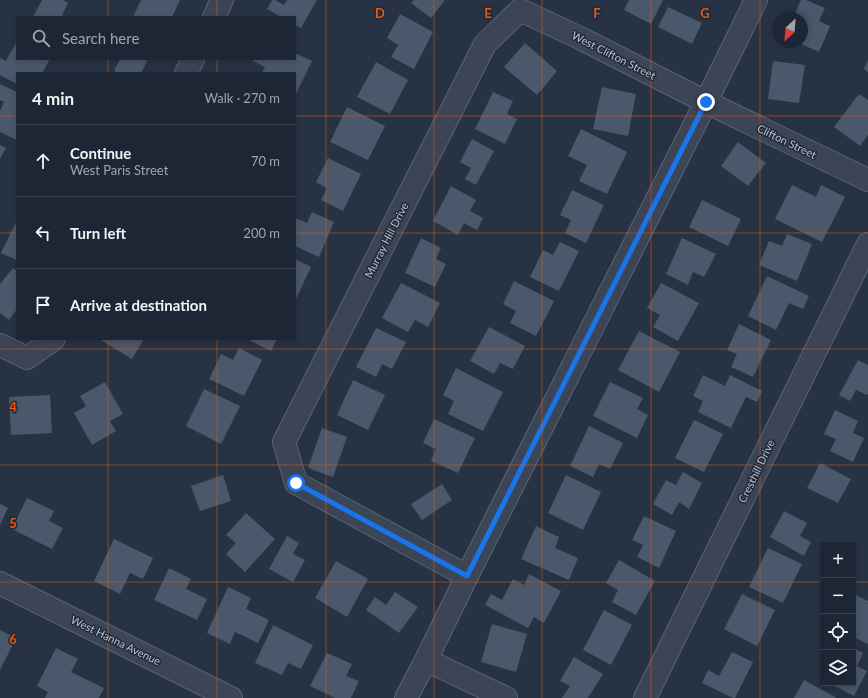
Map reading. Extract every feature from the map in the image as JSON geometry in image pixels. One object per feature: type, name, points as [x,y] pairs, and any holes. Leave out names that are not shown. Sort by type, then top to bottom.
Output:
[{"type":"street","points":[[214,16],[222,0]]},
{"type":"street","points":[[406,698],[756,0]]},
{"type":"street","name":"West Clifton Street","points":[[520,10],[580,38],[706,102]]},
{"type":"street","name":"Murray Hill Drive","points":[[467,576],[296,483],[284,442],[485,44],[520,10]]},
{"type":"street","points":[[186,72],[192,60]]},
{"type":"street","name":"Clifton Street","points":[[706,102],[868,180]]},
{"type":"street","name":"Cresthill Drive","points":[[645,698],[868,244]]},
{"type":"street","points":[[2,346],[27,358],[53,340]]},
{"type":"street","name":"West Hanna Avenue","points":[[0,583],[231,698]]},
{"type":"street","points":[[426,660],[506,698]]},
{"type":"building","points":[[42,0],[63,0],[68,3],[62,15],[64,16],[34,16]]},
{"type":"building","points":[[141,0],[180,0],[172,16],[133,16]]},
{"type":"building","points":[[272,0],[284,5],[287,0],[317,0],[301,28],[296,26],[296,16],[279,16],[267,9]]},
{"type":"building","points":[[414,0],[445,0],[431,18],[411,3]]},
{"type":"building","points":[[629,0],[663,0],[651,24],[624,10]]},
{"type":"building","points":[[801,0],[806,0],[825,8],[819,21],[830,26],[819,52],[808,47],[808,12],[796,12]]},
{"type":"building","points":[[668,7],[702,23],[692,44],[658,27]]},
{"type":"building","points":[[400,14],[433,32],[414,69],[391,57],[398,45],[387,38]]},
{"type":"building","points":[[16,43],[16,60],[49,60],[43,72],[16,72],[16,83],[0,75],[0,58],[6,61]]},
{"type":"building","points":[[525,43],[557,71],[537,95],[504,67]]},
{"type":"building","points":[[296,53],[312,61],[296,94],[296,72],[262,72],[265,67],[253,61],[296,60]]},
{"type":"building","points":[[120,60],[148,60],[142,72],[114,71]]},
{"type":"building","points":[[868,60],[868,72],[864,69]]},
{"type":"building","points":[[773,61],[805,65],[799,103],[768,99]]},
{"type":"building","points":[[376,62],[408,80],[390,114],[357,97]]},
{"type":"building","points":[[0,84],[16,92],[16,140],[0,132],[0,111],[4,102],[0,100]]},
{"type":"building","points":[[602,87],[636,94],[628,136],[593,129]]},
{"type":"building","points":[[493,92],[513,101],[507,114],[517,119],[505,144],[475,129]]},
{"type":"building","points":[[859,94],[868,100],[868,135],[860,146],[834,127]]},
{"type":"building","points":[[347,107],[385,126],[368,160],[330,142]]},
{"type":"building","points":[[581,129],[627,152],[607,194],[579,181],[587,165],[568,156]]},
{"type":"building","points":[[472,139],[494,151],[476,185],[465,179],[471,168],[460,162]]},
{"type":"building","points":[[738,142],[766,163],[748,186],[721,166]]},
{"type":"building","points":[[0,145],[6,148],[0,159]]},
{"type":"building","points":[[328,158],[361,174],[343,211],[321,200],[327,188],[316,182]]},
{"type":"building","points":[[792,185],[816,197],[821,185],[845,197],[822,242],[775,219]]},
{"type":"building","points":[[451,186],[476,200],[470,211],[483,218],[477,230],[464,223],[458,235],[433,221]]},
{"type":"building","points":[[572,190],[604,205],[586,243],[565,233],[571,220],[560,215]]},
{"type":"building","points":[[702,200],[741,219],[728,246],[689,227]]},
{"type":"building","points":[[312,212],[334,222],[319,257],[296,246],[296,218],[307,223]]},
{"type":"building","points":[[16,222],[16,260],[1,253]]},
{"type":"building","points":[[787,234],[812,244],[797,281],[759,265],[769,241],[782,246]]},
{"type":"building","points":[[421,238],[441,248],[436,259],[446,264],[435,287],[405,273]]},
{"type":"building","points":[[682,238],[716,254],[704,277],[693,272],[688,285],[666,274]]},
{"type":"building","points":[[560,242],[579,251],[559,291],[530,277],[543,250],[553,255]]},
{"type":"building","points":[[296,260],[311,267],[296,299]]},
{"type":"building","points":[[13,268],[16,270],[16,310],[9,320],[0,313],[0,284]]},
{"type":"building","points":[[767,276],[809,296],[803,309],[789,303],[776,330],[748,316]]},
{"type":"building","points":[[514,281],[554,301],[536,336],[510,323],[516,311],[503,304]]},
{"type":"building","points":[[401,283],[440,303],[428,327],[415,320],[408,332],[382,318]]},
{"type":"building","points":[[661,283],[699,303],[678,341],[653,327],[660,315],[647,308]]},
{"type":"building","points":[[739,324],[771,340],[753,377],[731,367],[737,354],[727,350]]},
{"type":"building","points":[[489,327],[525,346],[513,369],[500,363],[494,374],[470,361]]},
{"type":"building","points":[[376,328],[406,342],[392,369],[382,364],[376,377],[356,367]]},
{"type":"building","points":[[639,331],[680,352],[659,392],[618,370]]},
{"type":"building","points":[[101,340],[143,340],[132,359]]},
{"type":"building","points":[[249,340],[276,340],[271,351]]},
{"type":"building","points":[[239,348],[262,360],[244,396],[209,379],[221,354],[233,360]]},
{"type":"building","points":[[858,360],[868,365],[868,394],[867,395],[856,390],[850,401],[839,395]]},
{"type":"building","points":[[456,368],[503,392],[483,431],[448,414],[454,401],[443,395]]},
{"type":"building","points":[[703,375],[725,386],[730,375],[762,391],[757,402],[746,397],[731,428],[698,412],[703,401],[693,396]]},
{"type":"building","points":[[353,380],[385,395],[368,430],[337,415]]},
{"type":"building","points":[[105,382],[123,414],[110,421],[116,431],[92,445],[74,413],[86,406],[80,396]]},
{"type":"building","points":[[610,382],[643,398],[637,409],[648,415],[637,438],[593,416]]},
{"type":"building","points":[[204,389],[240,406],[221,444],[186,426]]},
{"type":"building","points":[[50,395],[52,433],[11,435],[9,397]]},
{"type":"building","points":[[835,410],[858,421],[853,433],[864,438],[853,462],[830,451],[836,439],[824,434]]},
{"type":"building","points":[[434,419],[475,438],[458,473],[431,461],[436,449],[423,443]]},
{"type":"building","points":[[694,420],[723,434],[704,472],[675,458]]},
{"type":"building","points":[[589,426],[623,443],[610,469],[599,464],[593,477],[570,466]]},
{"type":"building","points":[[322,428],[347,437],[333,477],[308,468]]},
{"type":"building","points":[[820,463],[851,479],[838,503],[807,488]]},
{"type":"building","points":[[683,472],[702,483],[689,509],[679,502],[672,515],[653,504],[666,480],[676,485]]},
{"type":"building","points":[[223,475],[231,501],[200,511],[191,486]]},
{"type":"building","points":[[566,475],[601,492],[583,530],[548,513]]},
{"type":"building","points":[[442,484],[452,500],[422,520],[411,504]]},
{"type":"building","points":[[27,498],[54,511],[49,521],[63,528],[52,549],[12,529]]},
{"type":"building","points":[[0,504],[8,508],[0,525]]},
{"type":"building","points":[[784,511],[807,523],[800,536],[811,542],[804,556],[770,537]]},
{"type":"building","points":[[246,513],[275,539],[245,572],[226,554],[236,543],[226,535]]},
{"type":"building","points":[[644,516],[676,531],[659,568],[637,557],[643,545],[632,540]]},
{"type":"building","points":[[536,526],[559,537],[555,548],[578,558],[569,580],[521,559]]},
{"type":"building","points":[[287,536],[299,543],[293,554],[305,560],[293,582],[269,569]]},
{"type":"building","points":[[114,539],[153,558],[143,579],[130,573],[120,594],[94,581]]},
{"type":"building","points":[[768,548],[802,564],[783,603],[749,587]]},
{"type":"building","points":[[619,560],[655,581],[636,615],[612,602],[618,590],[606,583]]},
{"type":"building","points":[[336,561],[368,579],[347,617],[315,598]]},
{"type":"building","points":[[169,568],[191,579],[186,589],[207,599],[197,620],[154,600]]},
{"type":"building","points":[[529,574],[561,591],[544,623],[534,617],[528,628],[485,605],[491,594],[502,600],[513,579],[524,585]]},
{"type":"building","points":[[228,587],[251,598],[246,609],[269,620],[258,643],[235,632],[230,644],[207,633]]},
{"type":"building","points":[[395,592],[418,607],[399,633],[366,610],[375,597],[386,605]]},
{"type":"building","points":[[742,594],[775,610],[757,646],[724,629]]},
{"type":"building","points":[[856,595],[868,601],[868,644],[856,638]]},
{"type":"building","points":[[604,610],[632,625],[611,665],[583,650]]},
{"type":"building","points":[[492,624],[527,634],[516,672],[481,662]]},
{"type":"building","points":[[273,625],[313,645],[301,669],[288,663],[282,675],[255,663]]},
{"type":"building","points":[[0,630],[16,638],[0,670]]},
{"type":"building","points":[[56,648],[78,659],[71,672],[104,688],[99,698],[45,698],[48,692],[37,686]]},
{"type":"building","points":[[856,650],[863,653],[857,666],[867,671],[854,696],[835,686],[856,686]]},
{"type":"building","points":[[732,652],[753,662],[735,698],[702,683],[708,670],[719,676]]},
{"type":"building","points":[[327,653],[352,664],[346,676],[359,681],[351,698],[335,698],[310,686]]},
{"type":"building","points":[[574,657],[603,674],[588,698],[562,698],[570,686],[560,681]]},
{"type":"building","points":[[804,680],[837,698],[794,698]]},
{"type":"route","points":[[296,483],[467,576],[706,102]]}]
